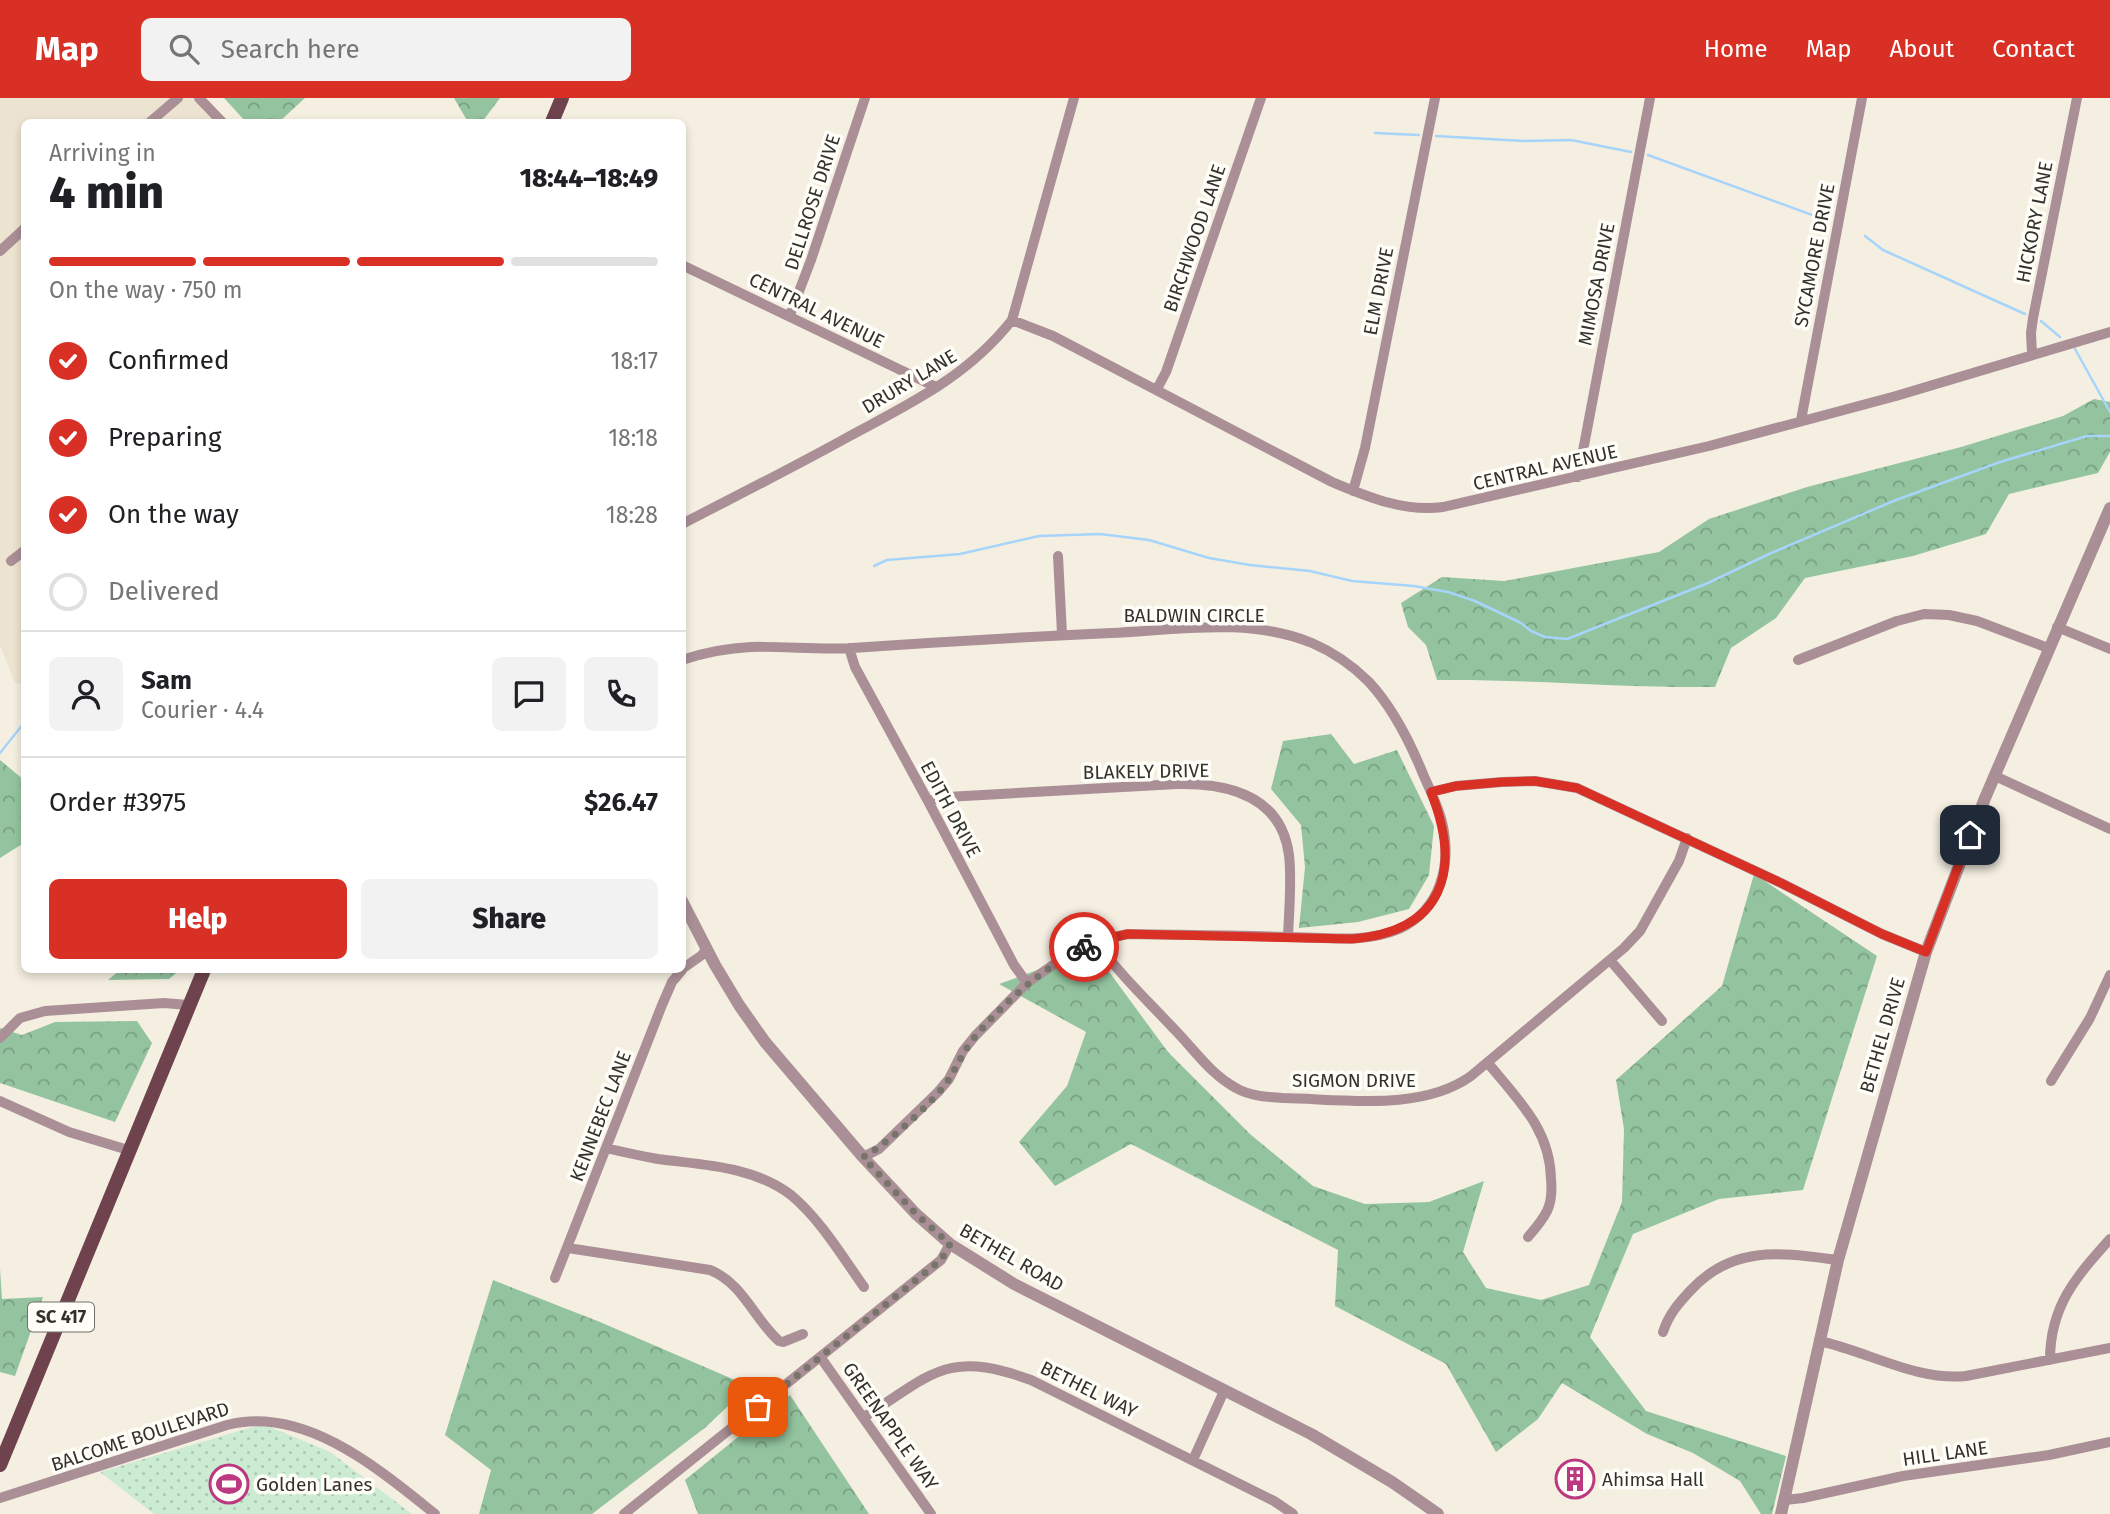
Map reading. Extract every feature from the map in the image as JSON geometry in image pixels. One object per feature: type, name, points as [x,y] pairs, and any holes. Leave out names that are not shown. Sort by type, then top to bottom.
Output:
[{"type":"main road","points":[[553,119],[562,98]]},
{"type":"main road","name":"SC 417","points":[[0,1465],[203,973]]},
{"type":"street","points":[[154,119],[178,98]]},
{"type":"street","points":[[199,98],[219,119]]},
{"type":"street","name":"DELLROSE DRIVE","points":[[790,316],[864,98]]},
{"type":"street","name":"DRURY LANE","points":[[686,522],[905,407],[971,365],[996,340],[1012,320],[1074,98]]},
{"type":"street","name":"BIRCHWOOD LANE","points":[[1157,389],[1166,372],[1261,98]]},
{"type":"street","name":"ELM DRIVE","points":[[1353,491],[1365,448],[1436,98]]},
{"type":"street","name":"MIMOSA DRIVE","points":[[1578,477],[1650,98]]},
{"type":"street","name":"SYCAMORE DRIVE","points":[[1801,420],[1862,98]]},
{"type":"street","name":"HICKORY LANE","points":[[2032,354],[2033,318],[2077,98]]},
{"type":"street","points":[[0,251],[21,232]]},
{"type":"street","name":"CENTRAL AVENUE","points":[[686,266],[936,387]]},
{"type":"street","name":"CENTRAL AVENUE","points":[[1012,320],[1053,336],[1263,447],[1353,491],[1391,504],[1434,508],[1709,446],[1896,396],[2110,332]]},
{"type":"street","name":"BETHEL DRIVE","points":[[1781,1514],[1838,1260],[1926,952],[1963,853],[2048,648],[2110,508]]},
{"type":"street","points":[[11,561],[21,553]]},
{"type":"street","points":[[1058,556],[1062,634]]},
{"type":"street","points":[[1798,660],[1897,621],[1924,614],[1948,615],[1977,621],[2048,648]]},
{"type":"street","points":[[2057,627],[2110,649]]},
{"type":"street","name":"BALDWIN CIRCLE","points":[[686,659],[748,647],[849,648],[1062,634],[1245,629],[1281,633],[1314,644],[1352,667],[1380,696],[1408,739],[1443,825],[1446,858],[1437,895],[1420,915],[1402,927],[1373,937],[1352,939],[1128,934],[1096,941],[1066,956],[1027,983],[975,1036],[939,1092],[879,1149],[863,1157]]},
{"type":"street","name":"EDITH DRIVE","points":[[849,648],[855,667],[1014,965],[1027,983]]},
{"type":"street","points":[[1995,776],[2110,829]]},
{"type":"street","points":[[1431,792],[1456,786],[1502,782],[1558,784],[1595,795],[1882,934],[1926,952]]},
{"type":"street","name":"BLAKELY DRIVE","points":[[928,801],[947,797],[1177,784],[1209,785],[1238,791],[1269,811],[1285,838],[1290,866],[1288,937]]},
{"type":"street","name":"SIGMON DRIVE","points":[[1096,941],[1116,970],[1204,1062],[1226,1082],[1248,1093],[1283,1098],[1416,1099],[1454,1087],[1488,1063],[1625,948],[1647,921],[1679,860],[1687,838]]},
{"type":"street","name":"BETHEL ROAD","points":[[686,909],[739,1005],[765,1042],[863,1157],[916,1214],[950,1244],[1014,1284],[1323,1440],[1438,1514]]},
{"type":"street","name":"KENNEBEC LANE","points":[[686,966],[702,955],[706,948]]},
{"type":"street","points":[[1610,960],[1662,1021]]},
{"type":"street","name":"KENNEBEC LANE","points":[[555,1278],[667,993],[679,973]]},
{"type":"street","points":[[2051,1081],[2090,1018],[2110,975]]},
{"type":"street","points":[[0,1038],[14,1022],[37,1013],[164,1003],[188,1005]]},
{"type":"street","points":[[1488,1063],[1534,1121],[1550,1157],[1551,1197],[1542,1220],[1528,1237]]},
{"type":"street","points":[[0,1101],[69,1132],[128,1150]]},
{"type":"street","points":[[606,1148],[750,1173],[778,1186],[804,1207],[864,1287]]},
{"type":"street","points":[[2050,1360],[2050,1338],[2065,1296],[2110,1239]]},
{"type":"street","points":[[624,1514],[941,1260],[950,1244]]},
{"type":"street","points":[[568,1248],[710,1270],[724,1277],[736,1288],[779,1341],[803,1334]]},
{"type":"street","points":[[1663,1332],[1667,1320],[1678,1304],[1700,1280],[1724,1264],[1749,1256],[1770,1254],[1838,1260]]},
{"type":"street","points":[[1819,1341],[1840,1345],[1925,1374],[1943,1377],[1966,1376],[2110,1348]]},
{"type":"street","name":"GREENAPPLE WAY","points":[[821,1358],[931,1514]]},
{"type":"street","name":"BETHEL WAY","points":[[864,1417],[932,1374],[957,1366],[983,1366],[1031,1380],[1274,1501],[1293,1514]]},
{"type":"street","points":[[1193,1460],[1224,1391]]},
{"type":"street","name":"BALCOME BOULEVARD","points":[[0,1498],[227,1425],[260,1420],[288,1424],[323,1438],[397,1484],[435,1514]]},
{"type":"street","name":"HILL LANE","points":[[1785,1500],[1903,1476],[2035,1457],[2110,1442]]},
{"type":"shaded area","points":[[0,98],[198,98],[217,119],[21,119],[21,684],[15,683],[0,645]]},
{"type":"green space","points":[[224,98],[305,98],[282,119],[243,119]]},
{"type":"green space","points":[[454,98],[500,98],[484,119],[466,119]]},
{"type":"green space","points":[[2094,399],[2110,402],[2110,452],[2098,473],[2009,494],[1986,534],[1913,556],[1805,578],[1776,618],[1731,648],[1715,687],[1437,680],[1426,645],[1408,627],[1401,603],[1442,577],[1504,581],[1659,552],[1709,519],[1807,487],[1961,447],[2063,416]]},
{"type":"green space","points":[[1331,734],[1354,764],[1397,750],[1434,826],[1429,875],[1409,909],[1358,922],[1299,928],[1305,867],[1301,825],[1271,789],[1283,741]]},
{"type":"green space","points":[[0,760],[21,778],[21,845],[0,858]]},
{"type":"green space","points":[[1754,874],[1877,956],[1803,1190],[1719,1199],[1633,1234],[1590,1337],[1646,1411],[1786,1456],[1772,1514],[1761,1514],[1740,1481],[1693,1453],[1647,1434],[1562,1383],[1538,1419],[1496,1452],[1446,1364],[1335,1306],[1338,1250],[1131,1144],[1055,1186],[1019,1142],[1067,1086],[1086,1032],[999,984],[1093,950],[1168,1052],[1250,1134],[1313,1186],[1365,1204],[1429,1202],[1484,1181],[1463,1252],[1486,1288],[1541,1300],[1589,1285],[1622,1202],[1624,1129],[1616,1080],[1722,986]]},
{"type":"green space","points":[[116,973],[176,973],[169,979],[108,980]]},
{"type":"green space","points":[[137,1021],[152,1043],[115,1122],[0,1083],[0,1028],[22,1035],[55,1022]]},
{"type":"green space","points":[[0,1268],[2,1299],[43,1297],[15,1376],[0,1372]]},
{"type":"green space","points":[[493,1280],[600,1322],[749,1386],[706,1427],[592,1514],[479,1514],[491,1470],[445,1435]]},
{"type":"green space","points":[[790,1395],[869,1514],[698,1514],[685,1480]]},
{"type":"green space","points":[[263,1424],[330,1452],[412,1514],[154,1514],[100,1472]]},
{"type":"waterway","points":[[1375,133],[1419,135]]},
{"type":"waterway","points":[[1436,136],[1524,141],[1571,140],[1631,152]]},
{"type":"waterway","points":[[1648,155],[1823,219]]},
{"type":"waterway","points":[[1865,236],[1883,250],[2025,314]]},
{"type":"waterway","points":[[2041,321],[2060,337]]},
{"type":"waterway","points":[[2075,349],[2110,412]]},
{"type":"waterway","points":[[874,566],[887,560],[960,554],[1039,536],[1100,534],[1149,540],[1209,558],[1250,565],[1310,571],[1352,581],[1448,592],[1475,601],[1545,637],[1567,639],[1708,583],[1896,500],[2000,462],[2087,436],[2110,436]]},
{"type":"waterway","points":[[0,753],[21,727]]},
{"type":"way so far","points":[[758,1407],[941,1260],[950,1244],[916,1214],[863,1157],[879,1149],[939,1092],[975,1036],[1027,983],[1084,947]]},
{"type":"place","name":"Ahimsa Hall","points":[[1575,1479]]},
{"type":"place","name":"Golden Lanes","points":[[229,1484]]},
{"type":"route","points":[[1084,947],[1096,941],[1128,934],[1352,939],[1389,933],[1420,915],[1437,895],[1446,858],[1445,840],[1443,825],[1431,792],[1456,786],[1535,781],[1577,788],[1687,838],[1882,934],[1926,952],[1970,835]]}]
